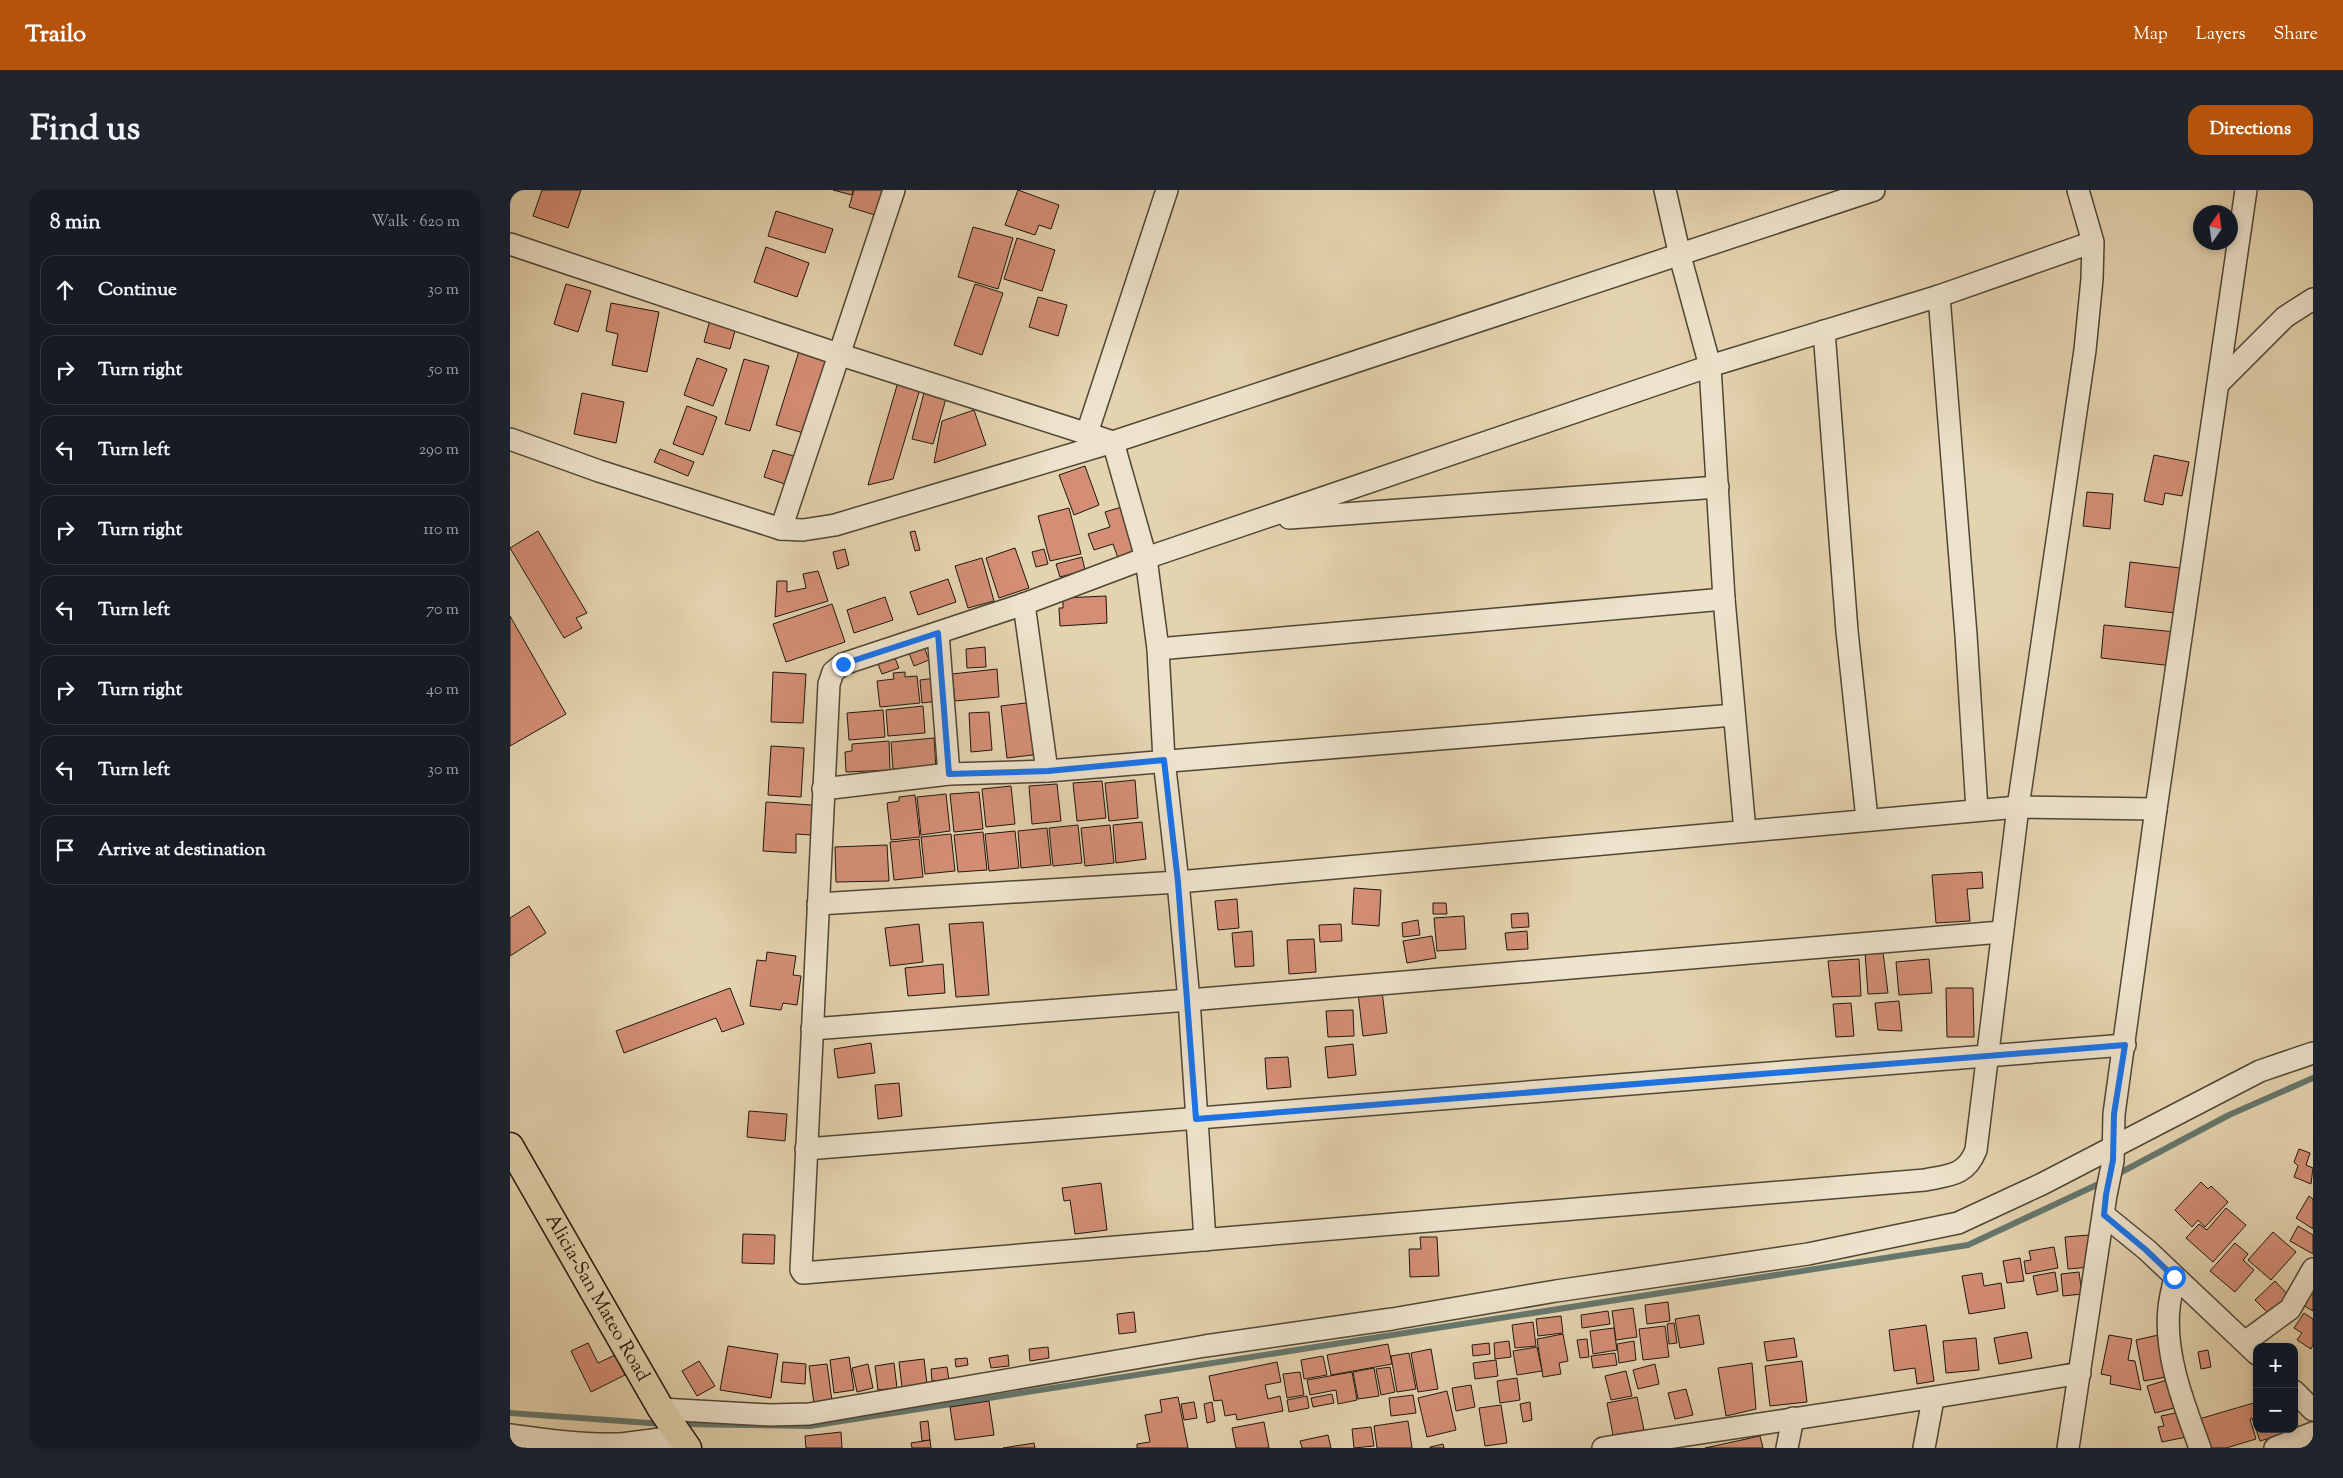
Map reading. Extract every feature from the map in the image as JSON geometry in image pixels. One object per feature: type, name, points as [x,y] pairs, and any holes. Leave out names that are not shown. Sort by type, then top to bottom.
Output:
[{"type":"main road","name":"Alicia-San Mateo Road","points":[[510,1146],[661,1409],[686,1444]]},
{"type":"street","points":[[781,529],[894,190]]},
{"type":"street","points":[[1087,433],[1166,190]]},
{"type":"street","points":[[1665,190],[1680,256],[1710,366],[1724,599],[1745,830]]},
{"type":"street","points":[[510,439],[599,471],[781,529],[804,530],[836,525],[1113,442],[1680,256],[1874,190]]},
{"type":"street","points":[[2078,190],[2093,242],[2092,279],[2085,350],[2018,807],[1976,1150],[1972,1162],[1961,1172],[1925,1180],[803,1273],[806,1149],[829,684],[833,672],[843,664],[1024,604],[1146,558],[1710,366],[1939,296],[2093,242]]},
{"type":"street","points":[[2068,1448],[2113,1153],[2114,1114],[2156,809],[2246,190]]},
{"type":"street","points":[[510,244],[838,354],[1113,442]]},
{"type":"street","points":[[1939,296],[1966,634],[1977,810]]},
{"type":"street","points":[[2219,383],[2285,316],[2313,299]]},
{"type":"street","points":[[1824,331],[1847,631],[1866,819]]},
{"type":"street","points":[[1113,442],[1146,558],[1158,649],[1164,760],[1189,1000],[1205,1240]]},
{"type":"street","points":[[1259,520],[1718,487]]},
{"type":"street","points":[[1158,649],[1724,599]]},
{"type":"street","points":[[1024,604],[1048,771]]},
{"type":"street","points":[[938,633],[949,774]]},
{"type":"street","points":[[823,789],[949,774],[1048,771],[1164,760],[1734,715]]},
{"type":"street","points":[[818,904],[1178,882],[1866,819],[2018,807],[2156,809]]},
{"type":"street","points":[[812,1029],[1189,1000],[2002,932]]},
{"type":"street","points":[[806,1149],[2125,1045]]},
{"type":"street","points":[[661,1409],[770,1415],[809,1414],[1205,1346],[1392,1319],[1556,1291],[1808,1254],[1958,1223],[2113,1153],[2260,1071],[2313,1053]]},
{"type":"street","points":[[2105,1205],[2146,1250],[2251,1348],[2290,1309],[2313,1269]]},
{"type":"street","points":[[2174,1277],[2169,1309],[2171,1351],[2181,1394],[2200,1448]]},
{"type":"street","points":[[1603,1448],[1793,1418],[1933,1399],[2080,1373]]},
{"type":"street","points":[[2298,1395],[2313,1410]]},
{"type":"street","points":[[1924,1448],[1933,1399]]},
{"type":"street","points":[[1787,1448],[1793,1418]]},
{"type":"street","points":[[2275,1448],[2313,1433]]},
{"type":"street","points":[[510,1435],[578,1443],[641,1443],[667,1437],[686,1444]]},
{"type":"building","points":[[542,190],[581,190],[568,228],[533,216]]},
{"type":"building","points":[[833,190],[853,190],[852,195]]},
{"type":"building","points":[[854,190],[886,190],[878,216],[849,207]]},
{"type":"building","points":[[1018,190],[1059,205],[1051,229],[1039,225],[1035,235],[1005,225]]},
{"type":"building","points":[[776,211],[833,229],[825,253],[768,236]]},
{"type":"building","points":[[973,227],[1013,238],[998,289],[958,277]]},
{"type":"building","points":[[1017,238],[1055,250],[1042,291],[1004,279]]},
{"type":"building","points":[[766,247],[809,263],[797,297],[754,282]]},
{"type":"building","points":[[566,284],[591,291],[578,332],[554,324]]},
{"type":"building","points":[[975,284],[1003,293],[982,355],[954,345]]},
{"type":"building","points":[[1038,297],[1067,305],[1058,336],[1029,327]]},
{"type":"building","points":[[611,303],[659,312],[647,372],[612,365],[618,334],[606,331]]},
{"type":"building","points":[[710,320],[736,327],[730,349],[704,342]]},
{"type":"building","points":[[800,348],[831,357],[807,434],[776,425]]},
{"type":"building","points":[[697,358],[727,369],[713,406],[684,395]]},
{"type":"building","points":[[744,359],[769,366],[750,431],[725,424]]},
{"type":"building","points":[[898,382],[920,389],[893,479],[868,485]]},
{"type":"building","points":[[925,389],[947,395],[933,444],[912,439]]},
{"type":"building","points":[[582,393],[624,402],[616,443],[574,434]]},
{"type":"building","points":[[687,406],[717,417],[703,455],[673,444]]},
{"type":"building","points":[[974,410],[986,445],[934,463],[942,421]]},
{"type":"building","points":[[660,449],[694,462],[688,476],[654,462]]},
{"type":"building","points":[[773,450],[797,457],[788,485],[764,477]]},
{"type":"building","points":[[2154,455],[2189,462],[2182,496],[2165,493],[2163,505],[2144,501]]},
{"type":"building","points":[[1085,466],[1099,505],[1074,515],[1059,475]]},
{"type":"building","points":[[2087,492],[2113,494],[2110,529],[2083,526]]},
{"type":"building","points":[[1125,506],[1139,551],[1118,558],[1113,544],[1094,550],[1088,534],[1110,527],[1105,512]]},
{"type":"building","points":[[1069,508],[1081,554],[1050,561],[1038,516]]},
{"type":"building","points":[[538,531],[587,613],[576,618],[582,628],[564,638],[510,548]]},
{"type":"building","points":[[915,531],[920,550],[915,551],[910,532]]},
{"type":"building","points":[[1015,548],[1029,588],[999,598],[986,558]]},
{"type":"building","points":[[845,549],[849,565],[837,569],[833,552]]},
{"type":"building","points":[[1044,549],[1048,564],[1036,567],[1032,552]]},
{"type":"building","points":[[1082,557],[1085,570],[1060,577],[1056,564]]},
{"type":"building","points":[[982,558],[994,601],[968,608],[955,566]]},
{"type":"building","points":[[2130,562],[2180,568],[2175,613],[2125,607]]},
{"type":"building","points":[[818,571],[828,601],[775,617],[777,581],[787,581],[787,592],[806,588],[803,574]]},
{"type":"building","points":[[948,579],[956,602],[918,615],[910,592]]},
{"type":"building","points":[[1106,596],[1107,623],[1060,626],[1059,608],[1063,608],[1063,598]]},
{"type":"building","points":[[885,597],[893,620],[854,633],[847,610]]},
{"type":"building","points":[[832,604],[845,642],[786,662],[773,624]]},
{"type":"building","points":[[510,616],[566,714],[510,746]]},
{"type":"building","points":[[2104,625],[2176,632],[2173,666],[2101,658]]},
{"type":"building","points":[[924,647],[929,660],[914,666],[909,653]]},
{"type":"building","points":[[985,647],[986,667],[967,668],[966,649]]},
{"type":"building","points":[[895,658],[899,668],[882,674],[878,664]]},
{"type":"building","points":[[997,669],[999,697],[955,701],[952,674]]},
{"type":"building","points":[[773,672],[806,674],[803,723],[771,722]]},
{"type":"building","points":[[905,672],[905,677],[917,676],[920,703],[880,707],[877,681],[894,679],[893,673]]},
{"type":"building","points":[[936,678],[938,701],[922,703],[920,680]]},
{"type":"building","points":[[1034,702],[1041,754],[1007,758],[1001,706]]},
{"type":"building","points":[[923,706],[925,733],[888,736],[886,710]]},
{"type":"building","points":[[883,710],[885,737],[849,740],[847,713]]},
{"type":"building","points":[[989,712],[992,750],[971,752],[969,713]]},
{"type":"building","points":[[934,738],[936,769],[918,770],[918,767],[893,769],[891,742]]},
{"type":"building","points":[[889,741],[890,770],[846,772],[845,752],[852,751],[852,744]]},
{"type":"building","points":[[771,746],[804,748],[801,797],[768,795]]},
{"type":"building","points":[[1135,780],[1138,818],[1109,821],[1105,783]]},
{"type":"building","points":[[1102,781],[1106,818],[1077,821],[1073,783]]},
{"type":"building","points":[[1057,784],[1061,821],[1032,824],[1029,786]]},
{"type":"building","points":[[1011,786],[1015,824],[986,827],[982,789]]},
{"type":"building","points":[[979,792],[983,829],[954,832],[950,794]]},
{"type":"building","points":[[946,794],[950,831],[921,835],[917,797]]},
{"type":"building","points":[[915,795],[920,837],[891,840],[887,803],[899,801],[899,797]]},
{"type":"building","points":[[766,802],[812,805],[811,835],[796,834],[796,853],[763,851]]},
{"type":"building","points":[[1142,822],[1146,859],[1116,863],[1113,825]]},
{"type":"building","points":[[1078,825],[1082,863],[1053,866],[1049,828]]},
{"type":"building","points":[[1110,825],[1114,863],[1085,866],[1081,828]]},
{"type":"building","points":[[1047,828],[1051,865],[1021,868],[1018,831]]},
{"type":"building","points":[[1015,831],[1019,868],[989,871],[985,834]]},
{"type":"building","points":[[983,832],[987,870],[958,872],[954,835]]},
{"type":"building","points":[[951,834],[955,871],[925,874],[921,837]]},
{"type":"building","points":[[919,839],[923,877],[894,880],[890,842]]},
{"type":"building","points":[[887,845],[889,881],[836,882],[835,847]]},
{"type":"building","points":[[1982,872],[1983,888],[1967,889],[1970,921],[1936,923],[1932,875]]},
{"type":"building","points":[[1354,888],[1381,890],[1379,926],[1352,924]]},
{"type":"building","points":[[1237,899],[1239,928],[1218,930],[1215,901]]},
{"type":"building","points":[[1433,903],[1446,903],[1447,914],[1433,914]]},
{"type":"building","points":[[529,906],[546,933],[510,956],[510,918]]},
{"type":"building","points":[[1528,913],[1529,927],[1512,928],[1511,914]]},
{"type":"building","points":[[1464,916],[1466,949],[1437,951],[1434,918]]},
{"type":"building","points":[[1418,920],[1420,935],[1403,937],[1402,923]]},
{"type":"building","points":[[983,922],[989,995],[956,997],[949,924]]},
{"type":"building","points":[[919,924],[923,962],[890,966],[885,928]]},
{"type":"building","points":[[1341,924],[1342,941],[1320,942],[1319,925]]},
{"type":"building","points":[[1252,931],[1254,966],[1235,967],[1232,933]]},
{"type":"building","points":[[1527,931],[1528,949],[1507,950],[1505,933]]},
{"type":"building","points":[[1432,936],[1436,958],[1407,963],[1403,941]]},
{"type":"building","points":[[1314,939],[1316,972],[1289,974],[1287,940]]},
{"type":"building","points":[[767,952],[796,956],[793,975],[801,976],[797,1005],[783,1003],[781,1010],[750,1006],[757,960],[766,961]]},
{"type":"building","points":[[1865,952],[1883,952],[1888,993],[1868,994]]},
{"type":"building","points":[[1859,959],[1861,996],[1832,997],[1828,961]]},
{"type":"building","points":[[1929,959],[1932,993],[1899,995],[1896,962]]},
{"type":"building","points":[[943,964],[945,993],[908,996],[905,968]]},
{"type":"building","points":[[730,988],[744,1024],[722,1032],[716,1018],[624,1053],[616,1031]]},
{"type":"building","points":[[1946,988],[1973,988],[1974,1037],[1947,1037]]},
{"type":"building","points":[[1382,991],[1387,1033],[1363,1036],[1358,993]]},
{"type":"building","points":[[1899,1001],[1902,1031],[1878,1030],[1875,1003]]},
{"type":"building","points":[[1851,1003],[1854,1036],[1836,1037],[1833,1004]]},
{"type":"building","points":[[1353,1010],[1354,1036],[1328,1037],[1326,1011]]},
{"type":"building","points":[[871,1043],[875,1073],[838,1078],[834,1049]]},
{"type":"building","points":[[1353,1044],[1356,1075],[1328,1078],[1325,1047]]},
{"type":"building","points":[[1288,1057],[1291,1087],[1267,1089],[1265,1058]]},
{"type":"building","points":[[899,1083],[902,1116],[878,1119],[875,1085]]},
{"type":"building","points":[[749,1111],[787,1114],[785,1141],[747,1137]]},
{"type":"building","points":[[2299,1149],[2310,1153],[2306,1165],[2313,1168],[2311,1184],[2294,1177],[2298,1166],[2294,1162]]},
{"type":"building","points":[[2201,1182],[2208,1189],[2211,1186],[2228,1202],[2205,1227],[2198,1220],[2192,1227],[2175,1210]]},
{"type":"building","points":[[1101,1183],[1107,1230],[1075,1234],[1070,1200],[1064,1201],[1062,1188]]},
{"type":"building","points":[[2309,1196],[2313,1199],[2313,1229],[2296,1218]]},
{"type":"building","points":[[2226,1208],[2246,1225],[2213,1262],[2186,1238],[2199,1224],[2207,1230]]},
{"type":"building","points":[[2298,1226],[2313,1235],[2313,1254],[2290,1241]]},
{"type":"building","points":[[2273,1232],[2296,1252],[2271,1280],[2248,1260]]},
{"type":"building","points":[[743,1234],[775,1235],[774,1264],[742,1263]]},
{"type":"building","points":[[2089,1235],[2091,1267],[2068,1269],[2065,1237]]},
{"type":"building","points":[[1420,1237],[1437,1237],[1439,1276],[1410,1277],[1409,1249],[1421,1249]]},
{"type":"building","points":[[2235,1243],[2248,1254],[2243,1260],[2254,1270],[2235,1292],[2210,1271]]},
{"type":"building","points":[[2054,1247],[2058,1268],[2026,1274],[2024,1261],[2031,1260],[2029,1251]]},
{"type":"building","points":[[2020,1258],[2024,1281],[2007,1283],[2003,1261]]},
{"type":"building","points":[[2055,1272],[2058,1291],[2037,1295],[2033,1276]]},
{"type":"building","points":[[2079,1272],[2082,1294],[2063,1296],[2061,1274]]},
{"type":"building","points":[[1982,1273],[1984,1286],[2001,1283],[2005,1308],[1969,1314],[1962,1276]]},
{"type":"building","points":[[2313,1279],[2313,1311],[2298,1302]]},
{"type":"building","points":[[2275,1281],[2288,1295],[2269,1314],[2255,1300]]},
{"type":"building","points":[[1668,1302],[1670,1321],[1647,1324],[1645,1305]]},
{"type":"building","points":[[1633,1308],[1637,1337],[1616,1340],[1612,1311]]},
{"type":"building","points":[[1608,1311],[1610,1324],[1582,1328],[1581,1315]]},
{"type":"building","points":[[1134,1312],[1136,1332],[1119,1334],[1117,1314]]},
{"type":"building","points":[[2304,1313],[2313,1319],[2313,1345],[2311,1349],[2297,1340],[2302,1333],[2294,1328]]},
{"type":"building","points":[[1699,1315],[1704,1344],[1680,1348],[1675,1319]]},
{"type":"building","points":[[1561,1316],[1563,1333],[1538,1336],[1536,1319]]},
{"type":"building","points":[[1533,1322],[1536,1346],[1515,1348],[1512,1325]]},
{"type":"building","points":[[1674,1323],[1677,1343],[1669,1344],[1667,1324]]},
{"type":"building","points":[[1926,1325],[1934,1381],[1917,1384],[1915,1368],[1894,1371],[1889,1330]]},
{"type":"building","points":[[1665,1326],[1669,1357],[1643,1360],[1639,1329]]},
{"type":"building","points":[[1614,1328],[1617,1350],[1593,1354],[1590,1331]]},
{"type":"building","points":[[2027,1332],[2032,1358],[1999,1364],[1994,1338]]},
{"type":"building","points":[[1563,1334],[1568,1361],[1559,1363],[1561,1374],[1543,1377],[1537,1339]]},
{"type":"building","points":[[2163,1334],[2172,1376],[2144,1381],[2136,1340]]},
{"type":"building","points":[[2109,1335],[2132,1339],[2128,1360],[2135,1361],[2141,1390],[2110,1384],[2111,1376],[2101,1374]]},
{"type":"building","points":[[1794,1338],[1797,1357],[1767,1361],[1764,1342]]},
{"type":"building","points":[[1976,1338],[1979,1370],[1946,1373],[1943,1341]]},
{"type":"building","points":[[1587,1339],[1589,1357],[1580,1358],[1577,1340]]},
{"type":"building","points":[[1509,1341],[1511,1357],[1495,1359],[1494,1343]]},
{"type":"building","points":[[1634,1341],[1636,1360],[1619,1363],[1617,1344]]},
{"type":"building","points":[[588,1343],[598,1363],[615,1355],[625,1375],[591,1392],[571,1351]]},
{"type":"building","points":[[1489,1343],[1490,1354],[1473,1356],[1472,1345]]},
{"type":"building","points":[[1388,1344],[1392,1364],[1331,1375],[1327,1355]]},
{"type":"building","points":[[728,1346],[778,1354],[771,1398],[720,1390]]},
{"type":"building","points":[[1048,1347],[1049,1358],[1030,1361],[1029,1349]]},
{"type":"building","points":[[1537,1347],[1542,1371],[1517,1375],[1513,1351]]},
{"type":"building","points":[[1431,1349],[1438,1389],[1418,1392],[1411,1353]]},
{"type":"building","points":[[2208,1350],[2211,1367],[2201,1369],[2198,1352]]},
{"type":"building","points":[[1409,1353],[1416,1389],[1397,1392],[1391,1356]]},
{"type":"building","points":[[1615,1353],[1617,1365],[1593,1368],[1591,1356]]},
{"type":"building","points":[[1008,1355],[1009,1366],[991,1368],[989,1358]]},
{"type":"building","points":[[1323,1356],[1327,1375],[1304,1379],[1301,1360]]},
{"type":"building","points":[[849,1357],[854,1390],[834,1393],[830,1360]]},
{"type":"building","points":[[967,1358],[968,1365],[956,1367],[955,1359]]},
{"type":"building","points":[[924,1359],[927,1384],[902,1387],[899,1362]]},
{"type":"building","points":[[1496,1360],[1498,1376],[1475,1379],[1473,1363]]},
{"type":"building","points":[[699,1361],[715,1386],[697,1396],[682,1371]]},
{"type":"building","points":[[1802,1361],[1807,1402],[1770,1406],[1765,1366]]},
{"type":"building","points":[[783,1362],[806,1364],[805,1384],[781,1382]]},
{"type":"building","points":[[1277,1362],[1281,1382],[1265,1385],[1268,1399],[1280,1396],[1283,1411],[1237,1420],[1236,1414],[1225,1416],[1222,1400],[1214,1401],[1209,1376]]},
{"type":"building","points":[[894,1363],[897,1388],[878,1390],[875,1366]]},
{"type":"building","points":[[1752,1363],[1756,1409],[1726,1416],[1718,1368]]},
{"type":"building","points":[[827,1364],[832,1401],[814,1404],[809,1366]]},
{"type":"building","points":[[868,1364],[873,1388],[857,1392],[852,1368]]},
{"type":"building","points":[[1655,1364],[1659,1384],[1638,1389],[1633,1370]]},
{"type":"building","points":[[947,1367],[949,1380],[932,1381],[931,1369]]},
{"type":"building","points":[[1390,1367],[1395,1392],[1381,1395],[1376,1369]]},
{"type":"building","points":[[1374,1368],[1379,1396],[1358,1399],[1353,1372]]},
{"type":"building","points":[[1626,1371],[1632,1396],[1611,1400],[1605,1376]]},
{"type":"building","points":[[1300,1372],[1304,1395],[1287,1398],[1283,1374]]},
{"type":"building","points":[[1352,1372],[1357,1400],[1338,1404],[1336,1390],[1310,1395],[1307,1380]]},
{"type":"building","points":[[1517,1378],[1520,1400],[1500,1403],[1497,1381]]},
{"type":"building","points":[[2167,1380],[2182,1406],[2155,1413],[2147,1386]]},
{"type":"building","points":[[1471,1385],[1475,1407],[1456,1411],[1452,1388]]},
{"type":"building","points":[[1686,1389],[1693,1415],[1675,1419],[1668,1393]]},
{"type":"building","points":[[1447,1391],[1456,1430],[1427,1437],[1418,1398]]},
{"type":"building","points":[[1332,1394],[1334,1403],[1313,1407],[1311,1398]]},
{"type":"building","points":[[1413,1395],[1416,1413],[1391,1416],[1389,1398]]},
{"type":"building","points":[[1307,1396],[1309,1408],[1289,1412],[1287,1400]]},
{"type":"building","points":[[1178,1397],[1188,1448],[1137,1448],[1137,1444],[1150,1442],[1145,1415],[1162,1412],[1160,1400]]},
{"type":"building","points":[[1637,1397],[1644,1430],[1613,1435],[1607,1403]]},
{"type":"building","points":[[989,1401],[994,1435],[955,1440],[950,1407]]},
{"type":"building","points":[[1194,1402],[1197,1418],[1184,1420],[1181,1404]]},
{"type":"building","points":[[1212,1402],[1215,1421],[1207,1423],[1204,1404]]},
{"type":"building","points":[[1530,1402],[1532,1420],[1523,1422],[1520,1404]]},
{"type":"building","points":[[2253,1403],[2253,1421],[2252,1418],[2250,1419],[2256,1439],[2226,1448],[2208,1448],[2199,1419]]},
{"type":"building","points":[[1501,1405],[1507,1443],[1485,1446],[1479,1408]]},
{"type":"building","points":[[2185,1411],[2191,1436],[2162,1442],[2158,1427],[2164,1426],[2161,1416]]},
{"type":"building","points":[[928,1421],[930,1440],[922,1441],[920,1422]]},
{"type":"building","points":[[1408,1421],[1412,1448],[1377,1448],[1374,1426]]},
{"type":"building","points":[[1264,1422],[1269,1448],[1236,1448],[1232,1428]]},
{"type":"building","points":[[1371,1427],[1374,1446],[1354,1448],[1352,1429]]},
{"type":"building","points":[[841,1432],[842,1448],[806,1448],[805,1436]]},
{"type":"building","points":[[2257,1433],[2286,1433],[2260,1441]]},
{"type":"building","points":[[1328,1435],[1331,1448],[1302,1448],[1300,1441]]},
{"type":"building","points":[[1760,1436],[1763,1448],[1705,1448]]},
{"type":"building","points":[[930,1440],[931,1448],[912,1448],[911,1443]]},
{"type":"building","points":[[1034,1443],[1035,1448],[1003,1448]]},
{"type":"building","points":[[1443,1444],[1444,1448],[1430,1448],[1430,1447]]},
{"type":"waterway","points":[[2114,1176],[2229,1115],[2313,1078]]},
{"type":"waterway","points":[[681,1424],[810,1426],[1968,1245],[2105,1181]]},
{"type":"waterway","points":[[510,1413],[663,1424]]},
{"type":"route","points":[[843,664],[938,633],[949,774],[1048,771],[1164,760],[1189,1000],[1196,1119],[2125,1045],[2114,1114],[2113,1160],[2104,1215],[2146,1250],[2174,1277]]}]
